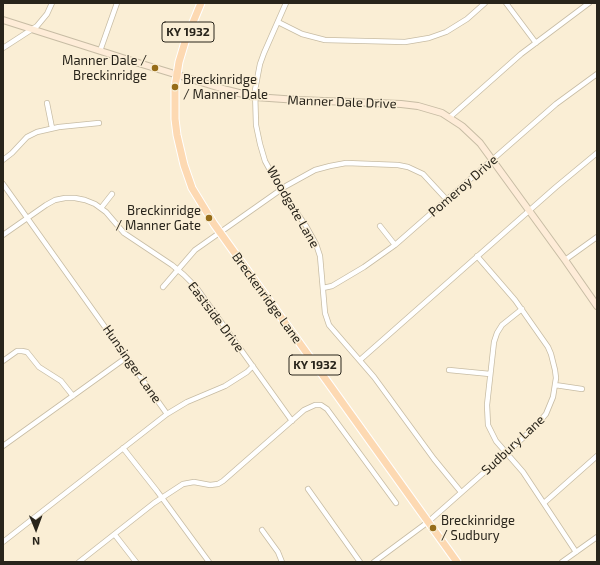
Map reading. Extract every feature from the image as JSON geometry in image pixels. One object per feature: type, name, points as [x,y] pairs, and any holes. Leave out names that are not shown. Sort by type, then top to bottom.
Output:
[{"type":"main road","name":"Breckenridge Lane","points":[[201,3],[189,30],[175,87],[175,119],[179,150],[192,188],[205,212],[457,562]]},
{"type":"street","points":[[3,48],[37,26],[43,19],[52,3]]},
{"type":"street","points":[[100,51],[117,3]]},
{"type":"street","name":"Woodgate Lane","points":[[286,3],[260,64],[254,96],[256,125],[265,161],[281,190],[306,226],[316,244],[320,256],[325,313],[329,325],[374,377],[461,492]]},
{"type":"street","points":[[278,22],[302,34],[325,40],[405,42],[429,38],[446,32],[459,24],[485,3]]},
{"type":"street","points":[[506,3],[536,43]]},
{"type":"street","points":[[450,117],[536,43],[589,3]]},
{"type":"street","name":"Manner Dale Drive","points":[[3,20],[227,90],[254,96],[298,100],[402,104],[424,107],[450,117],[474,136],[597,306]]},
{"type":"street","name":"Pomeroy Drive","points":[[323,288],[332,286],[364,267],[394,245],[556,104],[597,74]]},
{"type":"street","points":[[47,103],[52,128]]},
{"type":"street","points":[[3,160],[27,137],[37,132],[52,128],[99,123]]},
{"type":"street","points":[[360,360],[477,256],[597,154]]},
{"type":"street","points":[[163,287],[195,250],[281,190],[314,170],[350,163],[392,164],[408,167],[423,174],[447,200]]},
{"type":"street","name":"Hunsinger Lane","points":[[3,184],[167,414],[3,542]]},
{"type":"street","points":[[101,208],[112,194]]},
{"type":"street","name":"Eastside Drive","points":[[3,235],[50,203],[65,198],[85,200],[101,208],[132,239],[177,270],[196,287],[292,421]]},
{"type":"street","points":[[380,226],[394,245]]},
{"type":"street","points":[[565,260],[597,237]]},
{"type":"street","name":"Sudbury Lane","points":[[374,562],[428,522],[533,429],[543,418],[550,404],[555,385],[556,370],[551,354],[544,341],[522,310],[477,256]]},
{"type":"street","points":[[522,310],[506,322],[497,333],[494,342],[487,419],[492,434],[519,467],[576,552]]},
{"type":"street","points":[[3,361],[17,351],[27,352],[39,367],[61,381],[73,396]]},
{"type":"street","points":[[3,446],[127,357]]},
{"type":"street","points":[[167,414],[187,402],[225,386],[247,372],[253,366]]},
{"type":"street","points":[[449,370],[490,374]]},
{"type":"street","points":[[555,385],[582,389]]},
{"type":"street","points":[[79,562],[162,498],[186,483],[194,482],[210,485],[218,484],[223,481],[309,407],[317,404],[330,411],[396,503]]},
{"type":"street","points":[[123,448],[209,562]]},
{"type":"street","points":[[544,503],[597,456]]},
{"type":"street","points":[[308,489],[360,562]]},
{"type":"street","points":[[262,530],[278,552],[282,562]]},
{"type":"street","points":[[115,534],[136,562]]},
{"type":"street","points":[[562,562],[597,537]]},
{"type":"place","name":"Manner Dale / Breckinridge","points":[[155,68]]},
{"type":"place","name":"Breckinridge / Manner Dale","points":[[175,87]]},
{"type":"place","name":"Breckinridge / Manner Gate","points":[[209,218]]},
{"type":"place","name":"Breckinridge / Sudbury","points":[[433,528]]}]
